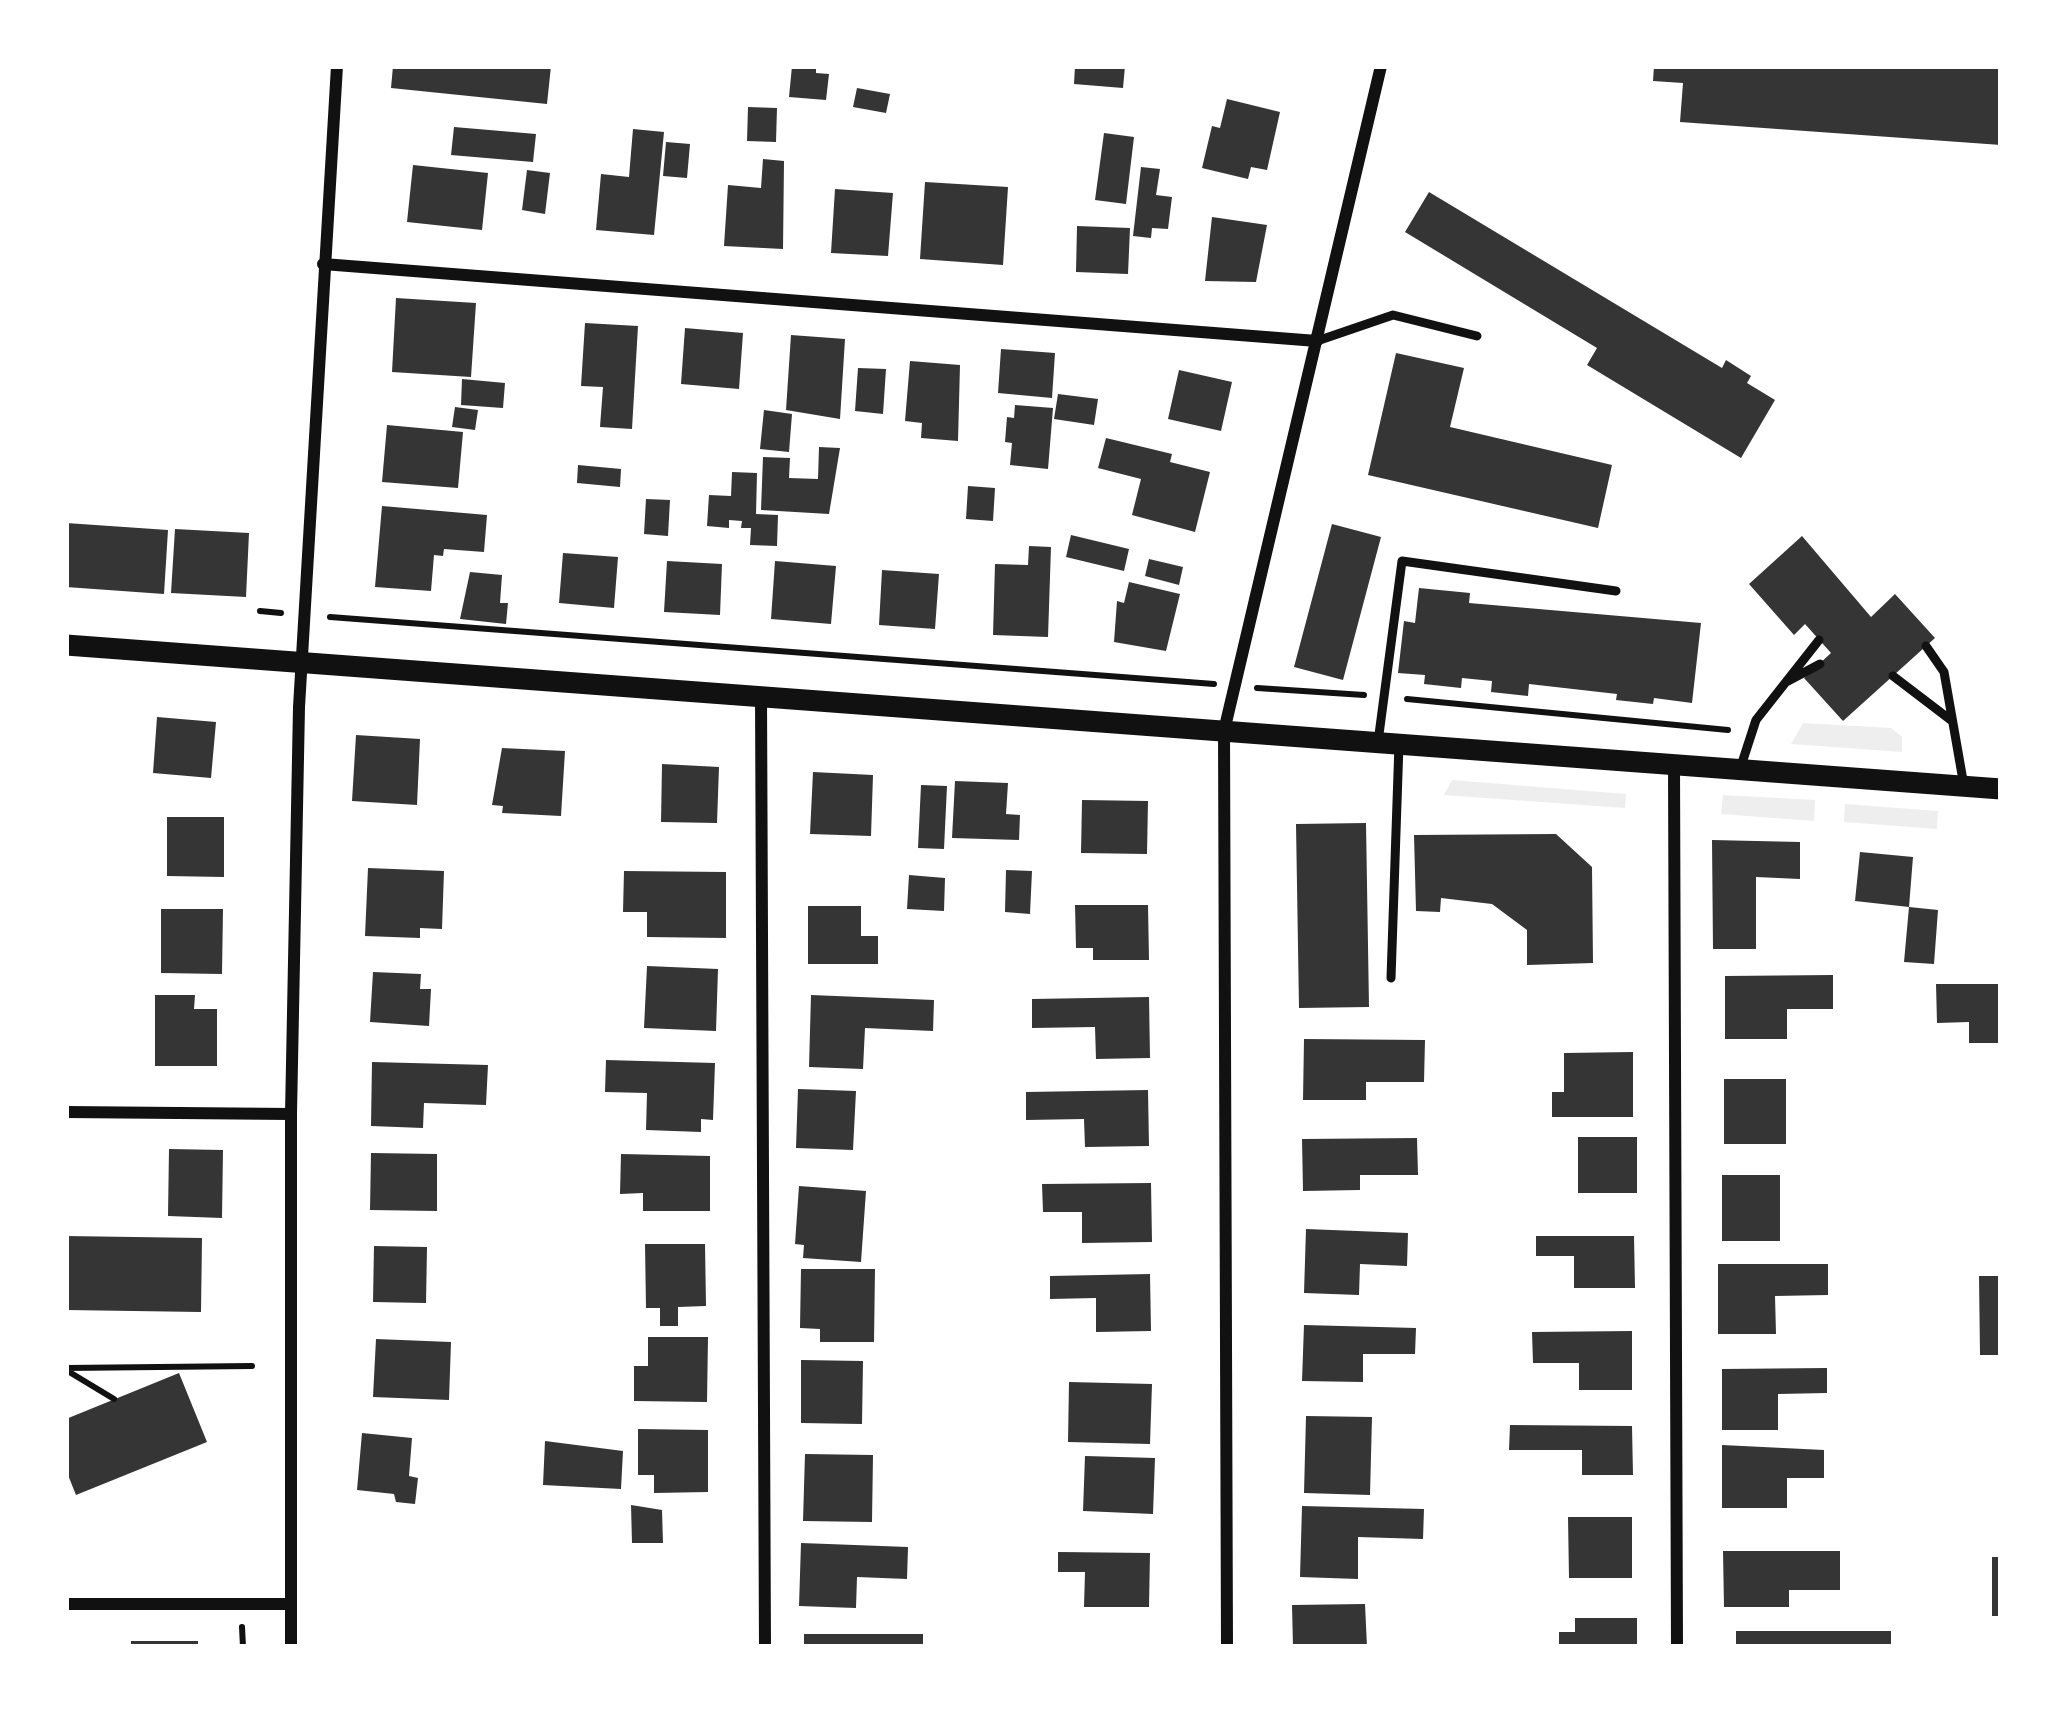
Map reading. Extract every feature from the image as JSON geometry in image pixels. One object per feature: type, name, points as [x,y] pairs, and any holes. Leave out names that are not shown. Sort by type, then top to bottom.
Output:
[{"type":"street","points":[[291,1647],[291,1114],[301,662],[337,66]]},
{"type":"street","points":[[1227,1647],[1224,731],[1381,66]]},
{"type":"street","points":[[323,264],[1317,341]]},
{"type":"street","points":[[66,645],[2001,788]]},
{"type":"street","points":[[761,697],[765,1647]]},
{"type":"street","points":[[1674,764],[1677,1647]]},
{"type":"street","points":[[66,1112],[291,1114]]},
{"type":"street","points":[[66,1604],[290,1604]]},
{"type":"lane","points":[[1317,341],[1394,315],[1477,336]]},
{"type":"lane","points":[[1390,978],[1389,743],[1384,697],[1402,561],[1616,591]]},
{"type":"lane","points":[[1741,769],[1752,734],[1778,688],[1819,640]]},
{"type":"lane","points":[[1926,646],[1944,672],[1964,786]]},
{"type":"lane","points":[[1778,688],[1820,664]]},
{"type":"lane","points":[[1893,676],[1952,721]]},
{"type":"path","points":[[340,617],[1384,697],[1752,734]]},
{"type":"path","points":[[66,1369],[252,1366]]},
{"type":"path","points":[[66,1369],[114,1400]]},
{"type":"shaded area","points":[[1803,723],[1891,728],[1902,737],[1902,752],[1791,744]]},
{"type":"shaded area","points":[[1452,780],[1626,794],[1625,808],[1444,795]]},
{"type":"shaded area","points":[[1723,795],[1815,800],[1814,821],[1721,814]]},
{"type":"shaded area","points":[[1845,804],[1938,811],[1937,829],[1844,822]]},
{"type":"building","points":[[393,66],[551,66],[547,104],[391,88]]},
{"type":"building","points":[[792,66],[816,66],[816,73],[829,74],[826,100],[789,97]]},
{"type":"building","points":[[1075,66],[1125,66],[1123,88],[1074,84]]},
{"type":"building","points":[[1654,66],[2001,66],[2001,145],[1680,122],[1683,83],[1653,81]]},
{"type":"building","points":[[857,88],[890,94],[886,113],[853,107]]},
{"type":"building","points":[[1227,99],[1280,112],[1267,170],[1251,167],[1248,179],[1202,168],[1212,126],[1220,128]]},
{"type":"building","points":[[748,107],[777,108],[776,142],[747,141]]},
{"type":"building","points":[[454,127],[536,134],[533,162],[451,155]]},
{"type":"building","points":[[633,129],[664,132],[654,235],[596,230],[601,174],[629,177]]},
{"type":"building","points":[[1104,133],[1134,137],[1126,204],[1095,200]]},
{"type":"building","points":[[666,142],[690,144],[687,178],[663,176]]},
{"type":"building","points":[[763,159],[784,161],[783,249],[724,246],[728,185],[761,188]]},
{"type":"building","points":[[413,165],[488,173],[482,230],[407,222]]},
{"type":"building","points":[[1141,167],[1160,169],[1156,195],[1172,197],[1168,229],[1152,228],[1151,238],[1133,236]]},
{"type":"building","points":[[527,170],[550,173],[545,214],[522,210]]},
{"type":"building","points":[[925,182],[1008,187],[1003,265],[920,259]]},
{"type":"building","points":[[835,189],[893,193],[888,256],[831,253]]},
{"type":"building","points":[[1429,192],[1722,368],[1726,360],[1751,376],[1747,383],[1775,400],[1741,458],[1587,365],[1597,348],[1405,232]]},
{"type":"building","points":[[1212,217],[1267,225],[1256,282],[1205,281]]},
{"type":"building","points":[[1077,226],[1130,228],[1128,274],[1076,272]]},
{"type":"building","points":[[396,298],[476,303],[471,377],[392,372]]},
{"type":"building","points":[[585,323],[638,326],[632,429],[600,427],[603,387],[581,386]]},
{"type":"building","points":[[685,328],[743,333],[739,389],[681,384]]},
{"type":"building","points":[[791,335],[845,339],[840,419],[786,410]]},
{"type":"building","points":[[1001,349],[1055,353],[1052,398],[998,393]]},
{"type":"building","points":[[1396,353],[1464,368],[1450,427],[1612,465],[1598,528],[1368,475]]},
{"type":"building","points":[[910,361],[960,365],[958,441],[921,438],[922,423],[905,421]]},
{"type":"building","points":[[858,368],[886,369],[883,414],[855,411]]},
{"type":"building","points":[[1179,370],[1232,382],[1221,431],[1168,419]]},
{"type":"building","points":[[462,379],[505,383],[503,408],[461,405]]},
{"type":"building","points":[[1058,394],[1098,399],[1094,425],[1054,419]]},
{"type":"building","points":[[1015,405],[1053,408],[1048,469],[1010,465],[1007,417],[1014,418]]},
{"type":"building","points":[[455,407],[478,410],[475,430],[452,427]]},
{"type":"building","points":[[764,410],[792,414],[789,452],[760,449]]},
{"type":"building","points":[[387,425],[463,432],[458,488],[382,482]]},
{"type":"building","points":[[1106,438],[1172,454],[1170,462],[1210,472],[1195,532],[1132,515],[1141,479],[1098,468]]},
{"type":"building","points":[[819,447],[840,448],[829,514],[761,510],[763,457],[790,458],[789,478],[818,479]]},
{"type":"building","points":[[578,465],[621,469],[620,487],[577,483]]},
{"type":"building","points":[[732,472],[757,473],[756,514],[778,515],[777,546],[750,545],[751,528],[741,528],[742,521],[729,520],[729,528],[707,526],[709,495],[731,496]]},
{"type":"building","points":[[968,486],[995,488],[993,521],[966,519]]},
{"type":"building","points":[[646,499],[670,500],[668,536],[644,534]]},
{"type":"building","points":[[382,506],[487,515],[484,552],[444,549],[443,556],[434,555],[431,591],[375,587]]},
{"type":"building","points":[[66,523],[168,530],[164,594],[66,587]]},
{"type":"building","points":[[1332,524],[1381,537],[1343,680],[1294,667]]},
{"type":"building","points":[[175,529],[249,533],[246,597],[171,593]]},
{"type":"building","points":[[1071,535],[1129,549],[1124,571],[1066,557]]},
{"type":"building","points":[[1802,536],[1871,617],[1895,594],[1935,638],[1843,721],[1804,678],[1831,653],[1805,624],[1794,635],[1749,584]]},
{"type":"building","points":[[1029,546],[1051,547],[1048,637],[993,635],[995,564],[1028,565]]},
{"type":"building","points":[[563,553],[618,557],[614,608],[559,603]]},
{"type":"building","points":[[1149,559],[1183,567],[1179,585],[1145,576]]},
{"type":"building","points":[[667,561],[722,564],[720,615],[664,612]]},
{"type":"building","points":[[775,561],[836,566],[831,624],[771,619]]},
{"type":"building","points":[[882,570],[939,574],[935,629],[879,625]]},
{"type":"building","points":[[470,572],[502,575],[500,603],[508,603],[506,624],[460,619]]},
{"type":"building","points":[[1129,582],[1180,594],[1166,651],[1114,642],[1117,601],[1124,603]]},
{"type":"building","points":[[1419,588],[1470,593],[1469,603],[1701,623],[1692,703],[1616,700],[1617,694],[1529,684],[1528,696],[1491,692],[1492,681],[1462,678],[1461,688],[1424,684],[1425,675],[1398,673],[1404,621],[1415,623]]},
{"type":"building","points":[[157,717],[216,722],[211,778],[153,773]]},
{"type":"building","points":[[356,735],[420,739],[417,805],[352,801]]},
{"type":"building","points":[[502,748],[565,751],[561,816],[502,813],[503,806],[492,805]]},
{"type":"building","points":[[662,764],[719,767],[717,823],[661,822]]},
{"type":"building","points":[[813,772],[873,775],[871,836],[810,834]]},
{"type":"building","points":[[955,781],[1008,783],[1006,814],[1020,815],[1019,840],[952,838]]},
{"type":"building","points":[[921,785],[947,786],[944,849],[918,848]]},
{"type":"building","points":[[1082,800],[1148,801],[1147,854],[1081,853]]},
{"type":"building","points":[[167,817],[224,817],[224,877],[167,876]]},
{"type":"building","points":[[1366,823],[1369,1007],[1299,1008],[1296,824]]},
{"type":"building","points":[[1556,834],[1592,867],[1593,963],[1527,965],[1527,930],[1492,904],[1441,898],[1440,912],[1416,911],[1414,835]]},
{"type":"building","points":[[1712,840],[1800,842],[1800,879],[1756,877],[1756,949],[1713,949]]},
{"type":"building","points":[[1860,852],[1913,857],[1909,907],[1855,901]]},
{"type":"building","points":[[368,868],[444,871],[442,929],[420,928],[420,938],[365,936]]},
{"type":"building","points":[[1006,870],[1032,871],[1030,914],[1005,912]]},
{"type":"building","points":[[624,871],[726,872],[726,938],[647,937],[647,912],[623,912]]},
{"type":"building","points":[[909,875],[945,878],[944,911],[907,909]]},
{"type":"building","points":[[1075,905],[1148,905],[1149,960],[1093,960],[1093,948],[1076,948]]},
{"type":"building","points":[[808,906],[861,906],[861,936],[878,936],[878,964],[808,964]]},
{"type":"building","points":[[1909,907],[1938,910],[1934,964],[1904,962]]},
{"type":"building","points":[[161,909],[223,909],[222,974],[161,973]]},
{"type":"building","points":[[647,966],[718,969],[716,1031],[644,1028]]},
{"type":"building","points":[[373,972],[421,974],[420,989],[431,989],[429,1026],[370,1022]]},
{"type":"building","points":[[1833,975],[1833,1009],[1787,1009],[1787,1039],[1725,1039],[1725,976]]},
{"type":"building","points":[[1936,984],[2001,984],[2001,1043],[1969,1043],[1969,1022],[1937,1023]]},
{"type":"building","points":[[155,995],[195,995],[194,1009],[217,1009],[217,1066],[155,1066]]},
{"type":"building","points":[[811,995],[934,1000],[933,1031],[865,1028],[863,1069],[809,1067]]},
{"type":"building","points":[[1149,997],[1150,1058],[1096,1059],[1095,1027],[1032,1028],[1032,999]]},
{"type":"building","points":[[1304,1039],[1425,1040],[1424,1082],[1366,1082],[1366,1100],[1303,1100]]},
{"type":"building","points":[[1633,1052],[1633,1117],[1552,1117],[1552,1092],[1564,1092],[1564,1053]]},
{"type":"building","points":[[606,1060],[715,1063],[713,1120],[701,1119],[701,1132],[646,1130],[647,1093],[605,1092]]},
{"type":"building","points":[[372,1062],[488,1065],[486,1105],[424,1103],[423,1128],[371,1126]]},
{"type":"building","points":[[1724,1079],[1786,1079],[1786,1144],[1724,1144]]},
{"type":"building","points":[[798,1089],[856,1091],[853,1150],[796,1148]]},
{"type":"building","points":[[1148,1090],[1149,1146],[1085,1147],[1084,1119],[1026,1120],[1026,1092]]},
{"type":"building","points":[[1578,1137],[1637,1137],[1637,1193],[1578,1193]]},
{"type":"building","points":[[1417,1138],[1418,1175],[1360,1175],[1360,1190],[1303,1191],[1302,1139]]},
{"type":"building","points":[[169,1149],[223,1150],[222,1218],[168,1216]]},
{"type":"building","points":[[371,1153],[437,1154],[437,1211],[370,1210]]},
{"type":"building","points":[[621,1154],[710,1156],[710,1211],[643,1211],[643,1193],[620,1194]]},
{"type":"building","points":[[1722,1175],[1780,1175],[1780,1241],[1722,1241]]},
{"type":"building","points":[[1151,1183],[1152,1242],[1082,1243],[1082,1212],[1043,1212],[1042,1184]]},
{"type":"building","points":[[799,1186],[866,1191],[861,1262],[803,1258],[804,1245],[795,1244]]},
{"type":"building","points":[[1306,1229],[1408,1233],[1407,1266],[1360,1264],[1359,1295],[1304,1293]]},
{"type":"building","points":[[66,1236],[202,1238],[201,1312],[66,1310]]},
{"type":"building","points":[[1536,1236],[1634,1236],[1635,1288],[1574,1288],[1574,1256],[1536,1256]]},
{"type":"building","points":[[645,1244],[705,1244],[706,1306],[678,1307],[678,1326],[660,1326],[660,1308],[646,1308]]},
{"type":"building","points":[[374,1246],[427,1247],[426,1303],[373,1302]]},
{"type":"building","points":[[1718,1264],[1828,1264],[1828,1295],[1775,1296],[1776,1334],[1718,1334]]},
{"type":"building","points":[[801,1269],[875,1269],[874,1342],[820,1342],[820,1329],[800,1328]]},
{"type":"building","points":[[1150,1274],[1151,1331],[1096,1332],[1096,1298],[1050,1299],[1050,1276]]},
{"type":"building","points":[[1979,1276],[2001,1276],[2001,1355],[1980,1355]]},
{"type":"building","points":[[1304,1325],[1416,1328],[1415,1354],[1363,1354],[1363,1382],[1302,1381]]},
{"type":"building","points":[[1632,1331],[1632,1390],[1579,1390],[1579,1363],[1533,1363],[1532,1332]]},
{"type":"building","points":[[648,1337],[708,1337],[707,1402],[634,1401],[634,1366],[648,1366]]},
{"type":"building","points":[[376,1339],[451,1342],[449,1400],[373,1397]]},
{"type":"building","points":[[801,1360],[863,1361],[862,1424],[801,1423]]},
{"type":"building","points":[[1827,1368],[1827,1393],[1778,1394],[1778,1430],[1722,1430],[1722,1369]]},
{"type":"building","points":[[179,1373],[207,1442],[76,1495],[66,1470],[66,1419]]},
{"type":"building","points":[[1069,1382],[1152,1384],[1150,1444],[1068,1442]]},
{"type":"building","points":[[1306,1416],[1372,1417],[1370,1495],[1304,1493]]},
{"type":"building","points":[[1510,1425],[1632,1426],[1633,1475],[1582,1475],[1582,1450],[1509,1450]]},
{"type":"building","points":[[638,1429],[708,1430],[708,1492],[654,1493],[654,1475],[638,1475]]},
{"type":"building","points":[[362,1433],[412,1438],[409,1476],[418,1478],[415,1504],[396,1502],[394,1494],[357,1490]]},
{"type":"building","points":[[545,1441],[623,1451],[621,1489],[543,1485]]},
{"type":"building","points":[[1722,1445],[1824,1450],[1824,1478],[1787,1478],[1787,1508],[1722,1508]]},
{"type":"building","points":[[805,1454],[873,1455],[872,1522],[803,1521]]},
{"type":"building","points":[[1085,1456],[1155,1458],[1153,1514],[1083,1511]]},
{"type":"building","points":[[631,1505],[662,1510],[663,1543],[632,1543]]},
{"type":"building","points":[[1302,1506],[1424,1509],[1423,1539],[1358,1537],[1358,1579],[1300,1577]]},
{"type":"building","points":[[1568,1517],[1632,1517],[1632,1578],[1569,1578]]},
{"type":"building","points":[[801,1543],[908,1547],[907,1579],[857,1577],[856,1608],[799,1606]]},
{"type":"building","points":[[1723,1551],[1840,1551],[1840,1590],[1789,1590],[1789,1607],[1724,1607]]},
{"type":"building","points":[[1058,1552],[1150,1553],[1149,1607],[1084,1607],[1085,1572],[1058,1572]]},
{"type":"building","points":[[1992,1557],[2001,1557],[2001,1616],[1992,1616]]},
{"type":"building","points":[[1365,1604],[1367,1647],[1293,1647],[1292,1605]]},
{"type":"building","points":[[1575,1618],[1637,1618],[1637,1647],[1559,1647],[1559,1632],[1575,1632]]},
{"type":"building","points":[[1736,1631],[1891,1631],[1891,1647],[1736,1647]]},
{"type":"building","points":[[804,1634],[923,1634],[923,1647],[804,1647]]},
{"type":"building","points":[[131,1641],[198,1641],[198,1647],[131,1647]]}]
